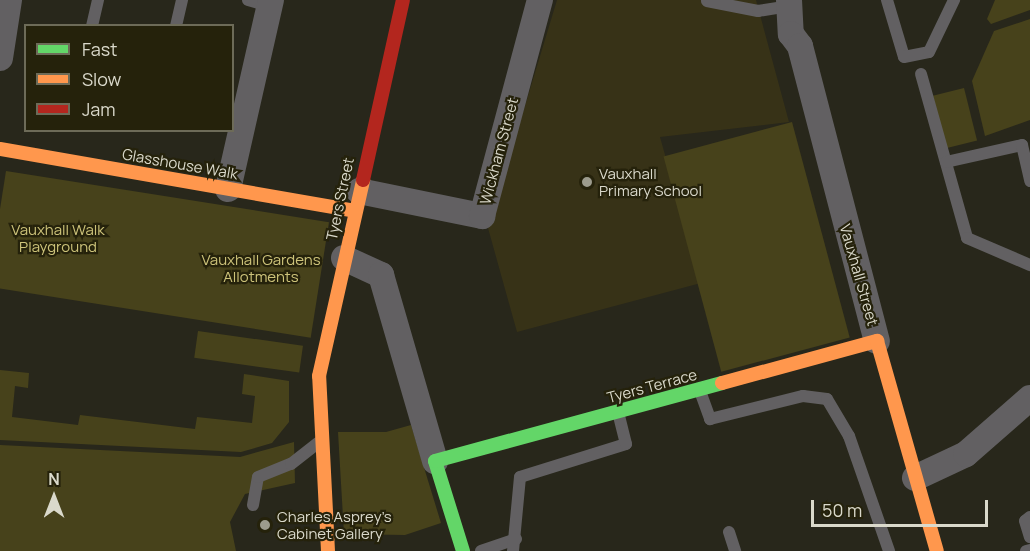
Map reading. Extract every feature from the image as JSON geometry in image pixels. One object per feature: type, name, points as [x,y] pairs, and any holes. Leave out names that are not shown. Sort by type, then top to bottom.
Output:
[{"type":"street","points":[[0,58],[9,0]]},
{"type":"street","name":"Tyers Street","points":[[328,551],[319,376],[356,201],[403,0]]},
{"type":"street","name":"Wickham Street","points":[[356,201],[482,216],[540,0]]},
{"type":"street","points":[[228,189],[263,2]]},
{"type":"street","name":"Vauxhall Street","points":[[789,3],[791,34],[800,46],[877,341],[936,551]]},
{"type":"street","name":"Glasshouse Walk","points":[[0,149],[228,189],[356,201]]},
{"type":"street","points":[[344,258],[381,276],[463,551]]},
{"type":"street","name":"Tyers Terrace","points":[[435,461],[877,341]]},
{"type":"street","points":[[915,478],[966,454],[1030,398]]},
{"type":"lane","points":[[92,24],[98,0]]},
{"type":"lane","points":[[176,24],[182,0]]},
{"type":"lane","points":[[887,0],[904,57],[929,52],[954,0]]},
{"type":"lane","points":[[707,1],[758,11],[789,3]]},
{"type":"lane","points":[[921,74],[967,238],[1029,263]]},
{"type":"lane","points":[[946,162],[1022,145],[1030,181]]},
{"type":"lane","points":[[700,390],[710,419],[803,396],[827,399],[849,436],[889,551]]},
{"type":"lane","points":[[481,551],[515,545],[520,477],[626,444],[617,412]]},
{"type":"lane","points":[[253,505],[258,477],[291,464],[322,440]]},
{"type":"lane","points":[[1030,517],[1025,521],[1030,537]]},
{"type":"lane","points":[[729,532],[735,551]]},
{"type":"shaded area","name":"Vauxhall Primary School","points":[[557,0],[756,0],[789,122],[660,137],[701,283],[517,332],[488,228]]},
{"type":"green space","points":[[995,0],[1030,0],[1030,10],[991,24],[987,19]]},
{"type":"green space","points":[[1030,19],[1030,120],[985,136],[972,81],[994,31]]},
{"type":"green space","points":[[964,88],[977,140],[946,148],[933,96]]},
{"type":"green space","points":[[792,122],[850,337],[721,372],[664,156]]},
{"type":"green space","points":[[6,171],[329,222],[311,338],[0,289],[0,209]]},
{"type":"green space","points":[[198,331],[303,346],[299,372],[194,358]]},
{"type":"green space","points":[[0,370],[29,373],[28,388],[15,386],[12,417],[78,425],[80,415],[195,429],[197,417],[252,423],[255,396],[242,394],[244,374],[289,381],[289,422],[272,443],[241,452],[0,440]]},
{"type":"green space","points":[[411,425],[441,523],[405,535],[344,534],[338,432],[386,432]]},
{"type":"green space","points":[[294,442],[295,483],[245,494],[230,522],[236,551],[0,551],[0,445],[240,457]]},
{"type":"traffic: fast","points":[[463,551],[435,461],[722,383]]},
{"type":"traffic: slow","points":[[0,149],[354,211]]},
{"type":"traffic: slow","points":[[328,551],[319,376],[363,180]]},
{"type":"traffic: slow","points":[[722,383],[877,341],[937,551]]},
{"type":"traffic: jam","points":[[363,180],[403,0]]},
{"type":"place","name":"Vauxhall Primary School","points":[[587,182]]},
{"type":"place","name":"Charles Asprey’s Cabinet Gallery","points":[[265,525]]},
{"type":"park label","name":"Vauxhall Walk Playground","points":[[58,238]]},
{"type":"park label","name":"Vauxhall Gardens Allotments","points":[[261,268]]}]
